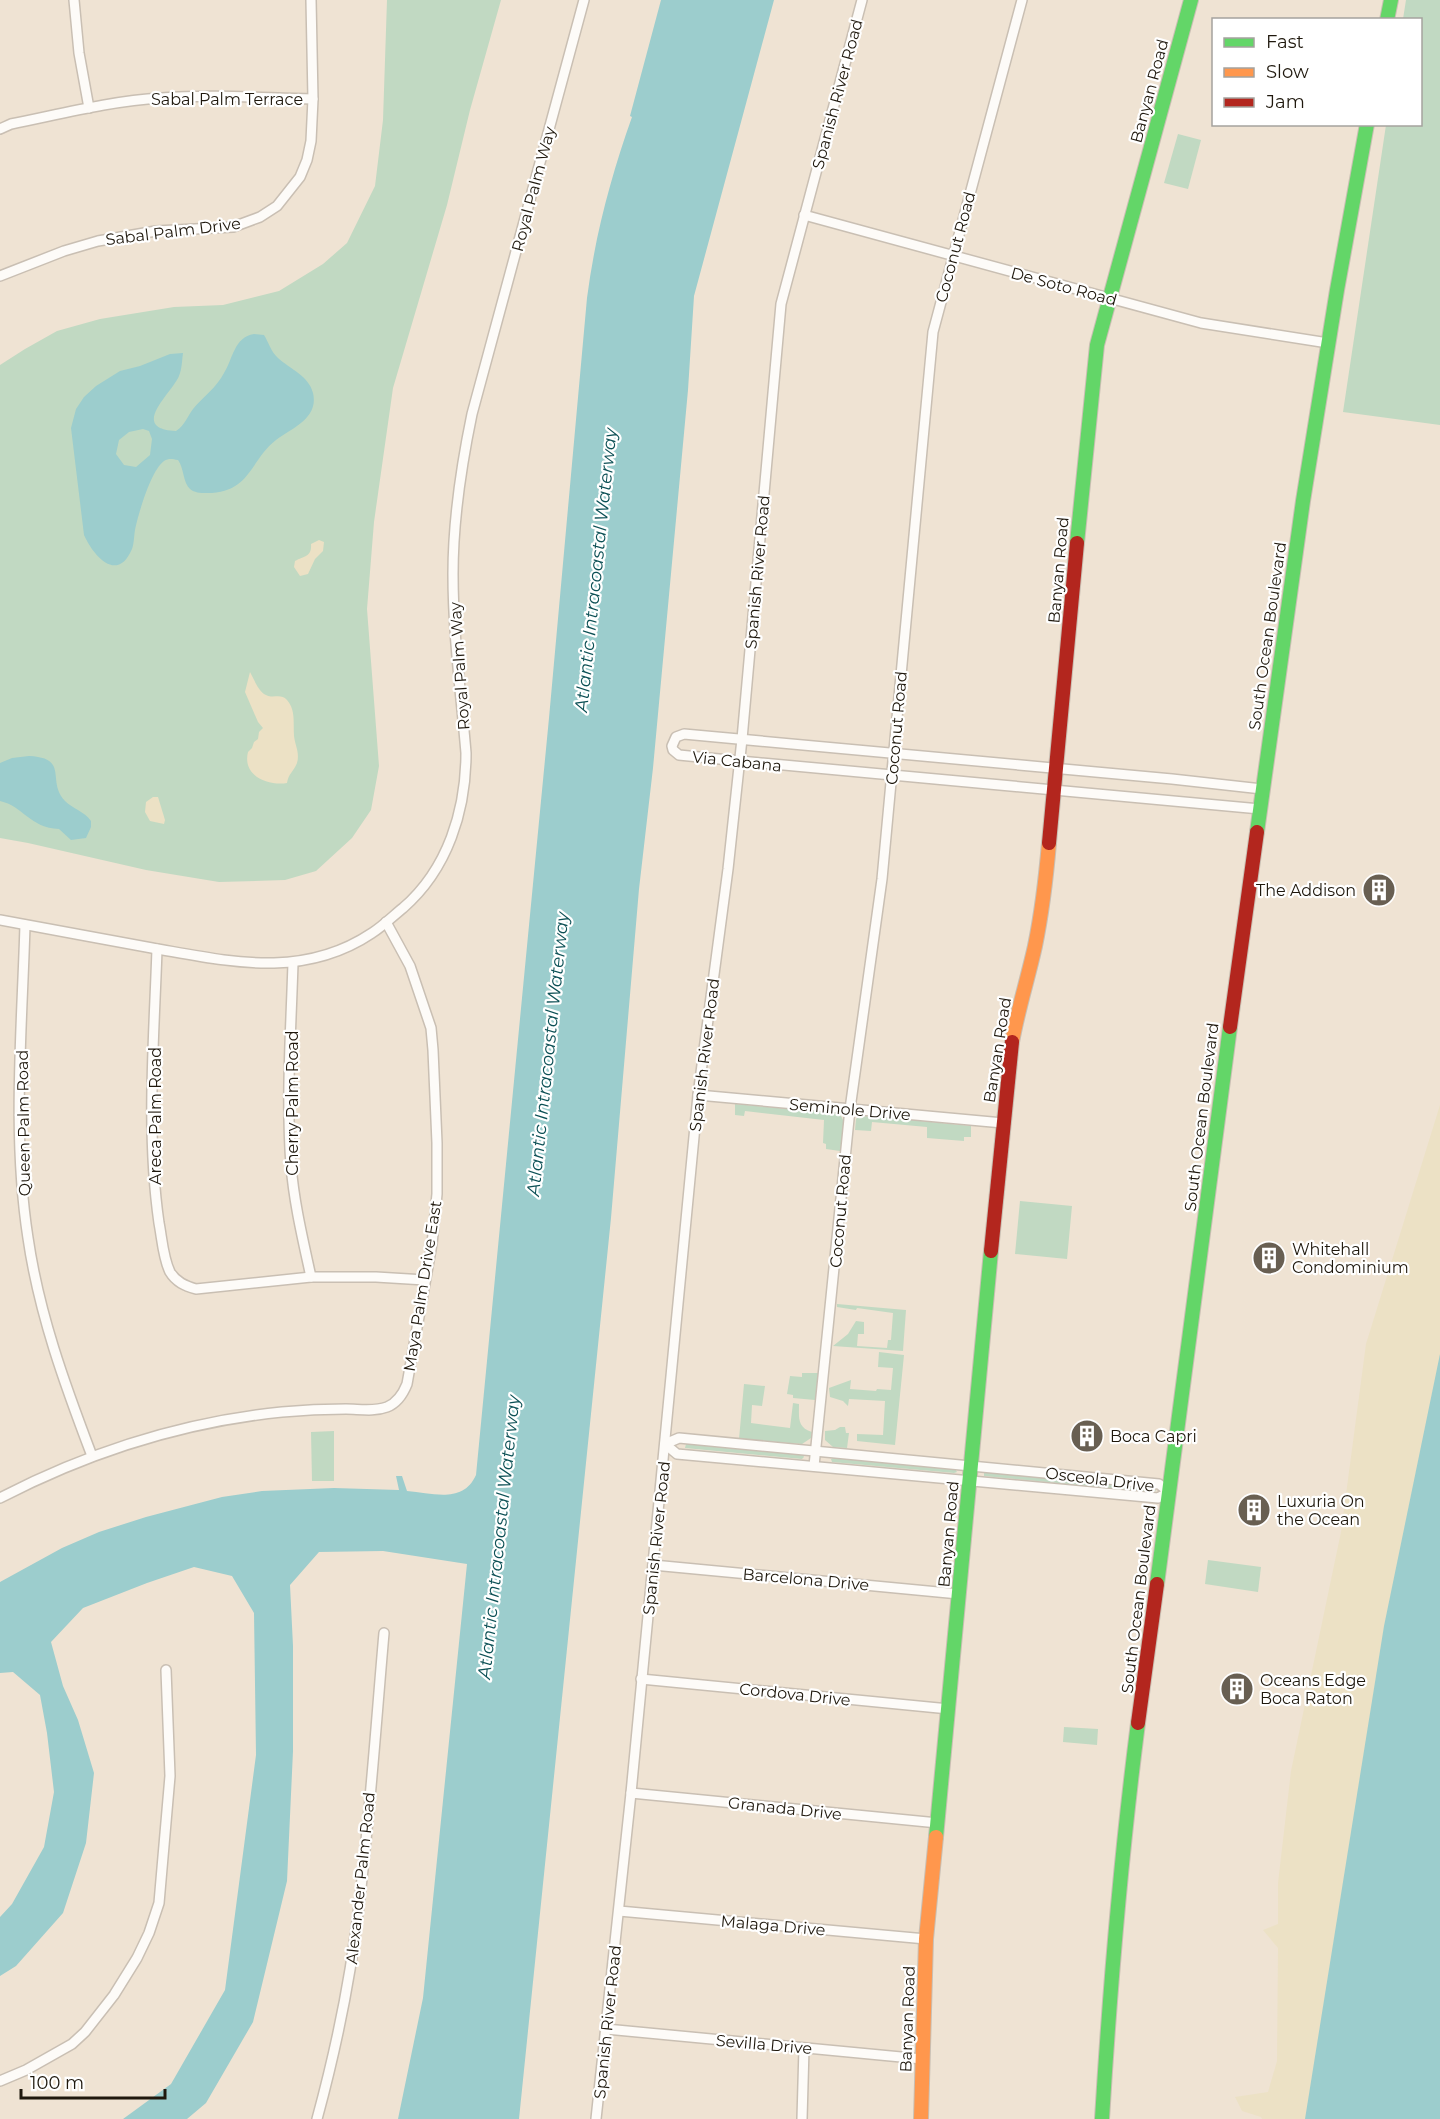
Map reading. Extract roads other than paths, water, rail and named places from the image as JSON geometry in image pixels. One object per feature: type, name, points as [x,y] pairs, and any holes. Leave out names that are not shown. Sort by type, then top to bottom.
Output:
[{"type":"street","points":[[74,0],[79,52],[89,108]]},
{"type":"street","name":"Sabal Palm Drive","points":[[0,276],[64,251],[98,241],[156,231],[224,228],[260,217],[284,199],[304,168],[312,141],[311,0]]},
{"type":"street","name":"Royal Palm Way","points":[[0,920],[238,963],[260,965],[293,963],[333,952],[371,934],[412,900],[438,865],[452,837],[464,796],[466,753],[454,602],[454,532],[458,492],[472,414],[584,0]]},
{"type":"street","name":"Spanish River Road","points":[[596,2119],[654,1565],[698,1095],[730,852],[742,739],[781,304],[862,0]]},
{"type":"street","name":"Coconut Road","points":[[814,1466],[850,1109],[881,891],[933,332],[1022,0]]},
{"type":"street","name":"Banyan Road","points":[[921,2119],[926,1939],[1003,1123],[1017,1013],[1040,924],[1094,363],[1191,0]]},
{"type":"street","points":[[1387,18],[1391,0]]},
{"type":"street","name":"Sabal Palm Terrace","points":[[0,129],[11,124],[124,102],[196,96],[313,99]]},
{"type":"street","name":"South Ocean Boulevard","points":[[1102,2119],[1109,1996],[1120,1873],[1262,789],[1328,343],[1367,126]]},
{"type":"street","name":"De Soto Road","points":[[804,216],[1212,325],[1328,343]]},
{"type":"street","name":"Via Cabana","points":[[1260,809],[679,755],[672,746],[676,737],[684,734],[1262,789]]},
{"type":"street","name":"Maya Palm Drive East","points":[[92,1456],[163,1433],[222,1420],[292,1411],[377,1409],[393,1403],[403,1394],[407,1384],[432,1244],[437,1194],[437,1143],[431,1028],[410,966],[386,922]]},
{"type":"street","name":"Queen Palm Road","points":[[25,925],[20,1127],[24,1208],[35,1279],[45,1319],[60,1369],[92,1456]]},
{"type":"street","name":"Areca Palm Road","points":[[157,949],[153,1161],[161,1234],[170,1272],[185,1286],[196,1289],[311,1278],[376,1277],[425,1280]]},
{"type":"street","name":"Cherry Palm Road","points":[[293,963],[289,1126],[291,1163],[299,1224],[311,1278]]},
{"type":"street","name":"Seminole Drive","points":[[698,1095],[1003,1123]]},
{"type":"street","name":"Osceola Drive","points":[[679,1438],[971,1465],[1160,1484],[1169,1492],[1158,1498],[677,1454],[665,1444],[679,1438]]},
{"type":"street","points":[[0,1498],[35,1480],[92,1456]]},
{"type":"street","name":"Barcelona Drive","points":[[654,1565],[959,1594]]},
{"type":"street","name":"Alexander Palm Road","points":[[317,2119],[341,2016],[359,1905],[384,1634]]},
{"type":"street","points":[[0,2081],[26,2070],[72,2044],[85,2032],[114,1995],[137,1958],[149,1933],[159,1903],[170,1776],[166,1670]]},
{"type":"street","name":"Cordova Drive","points":[[641,1679],[949,1709]]},
{"type":"street","name":"Granada Drive","points":[[631,1793],[938,1823]]},
{"type":"street","name":"Malaga Drive","points":[[619,1911],[926,1939]]},
{"type":"street","name":"Sevilla Drive","points":[[606,2029],[922,2059]]},
{"type":"street","points":[[802,2119],[804,2048]]},
{"type":"water","name":"Atlantic Intracoastal Waterway","points":[[661,0],[774,0],[694,296],[688,390],[653,768],[639,889],[611,1218],[519,2119],[398,2119],[423,1998],[467,1564],[383,1551],[319,1552],[290,1585],[293,1646],[293,1751],[287,1881],[253,2022],[206,2103],[187,2119],[123,2119],[171,2084],[225,1990],[256,1755],[254,1613],[232,1576],[194,1567],[83,1608],[51,1642],[63,1686],[78,1720],[94,1773],[86,1843],[63,1913],[16,1966],[0,1976],[0,1917],[12,1904],[44,1847],[54,1792],[40,1695],[13,1672],[0,1673],[0,1582],[62,1548],[99,1532],[222,1497],[262,1491],[334,1488],[399,1490],[396,1476],[402,1476],[407,1491],[446,1495],[463,1490],[476,1475],[587,298],[594,252],[605,206],[632,117],[630,116]]},
{"type":"water","points":[[264,335],[276,356],[308,382],[314,402],[308,416],[276,440],[243,480],[225,491],[206,493],[192,491],[186,483],[178,460],[164,461],[154,473],[146,493],[132,549],[126,559],[119,564],[106,563],[93,551],[84,535],[71,428],[76,409],[84,397],[96,386],[120,371],[170,354],[183,353],[179,376],[162,400],[154,417],[155,424],[162,429],[176,431],[218,383],[238,344],[247,336]],"holes":[[[143,429],[149,431],[152,439],[150,455],[136,467],[124,465],[116,454],[119,440],[129,432]]]},
{"type":"water","points":[[29,756],[42,758],[53,766],[57,786],[65,801],[91,821],[86,838],[71,840],[59,829],[41,825],[15,807],[0,801],[0,763],[12,758]]},
{"type":"water","points":[[1440,1354],[1440,2119],[1305,2119],[1384,1626]]},
{"type":"place","name":"The Addison","points":[[1379,890]]},
{"type":"place","name":"Whitehall Condominium","points":[[1269,1258]]},
{"type":"place","name":"Boca Capri","points":[[1087,1436]]},
{"type":"place","name":"Luxuria On the Ocean","points":[[1254,1510]]},
{"type":"place","name":"Oceans Edge Boca Raton","points":[[1237,1689]]}]
